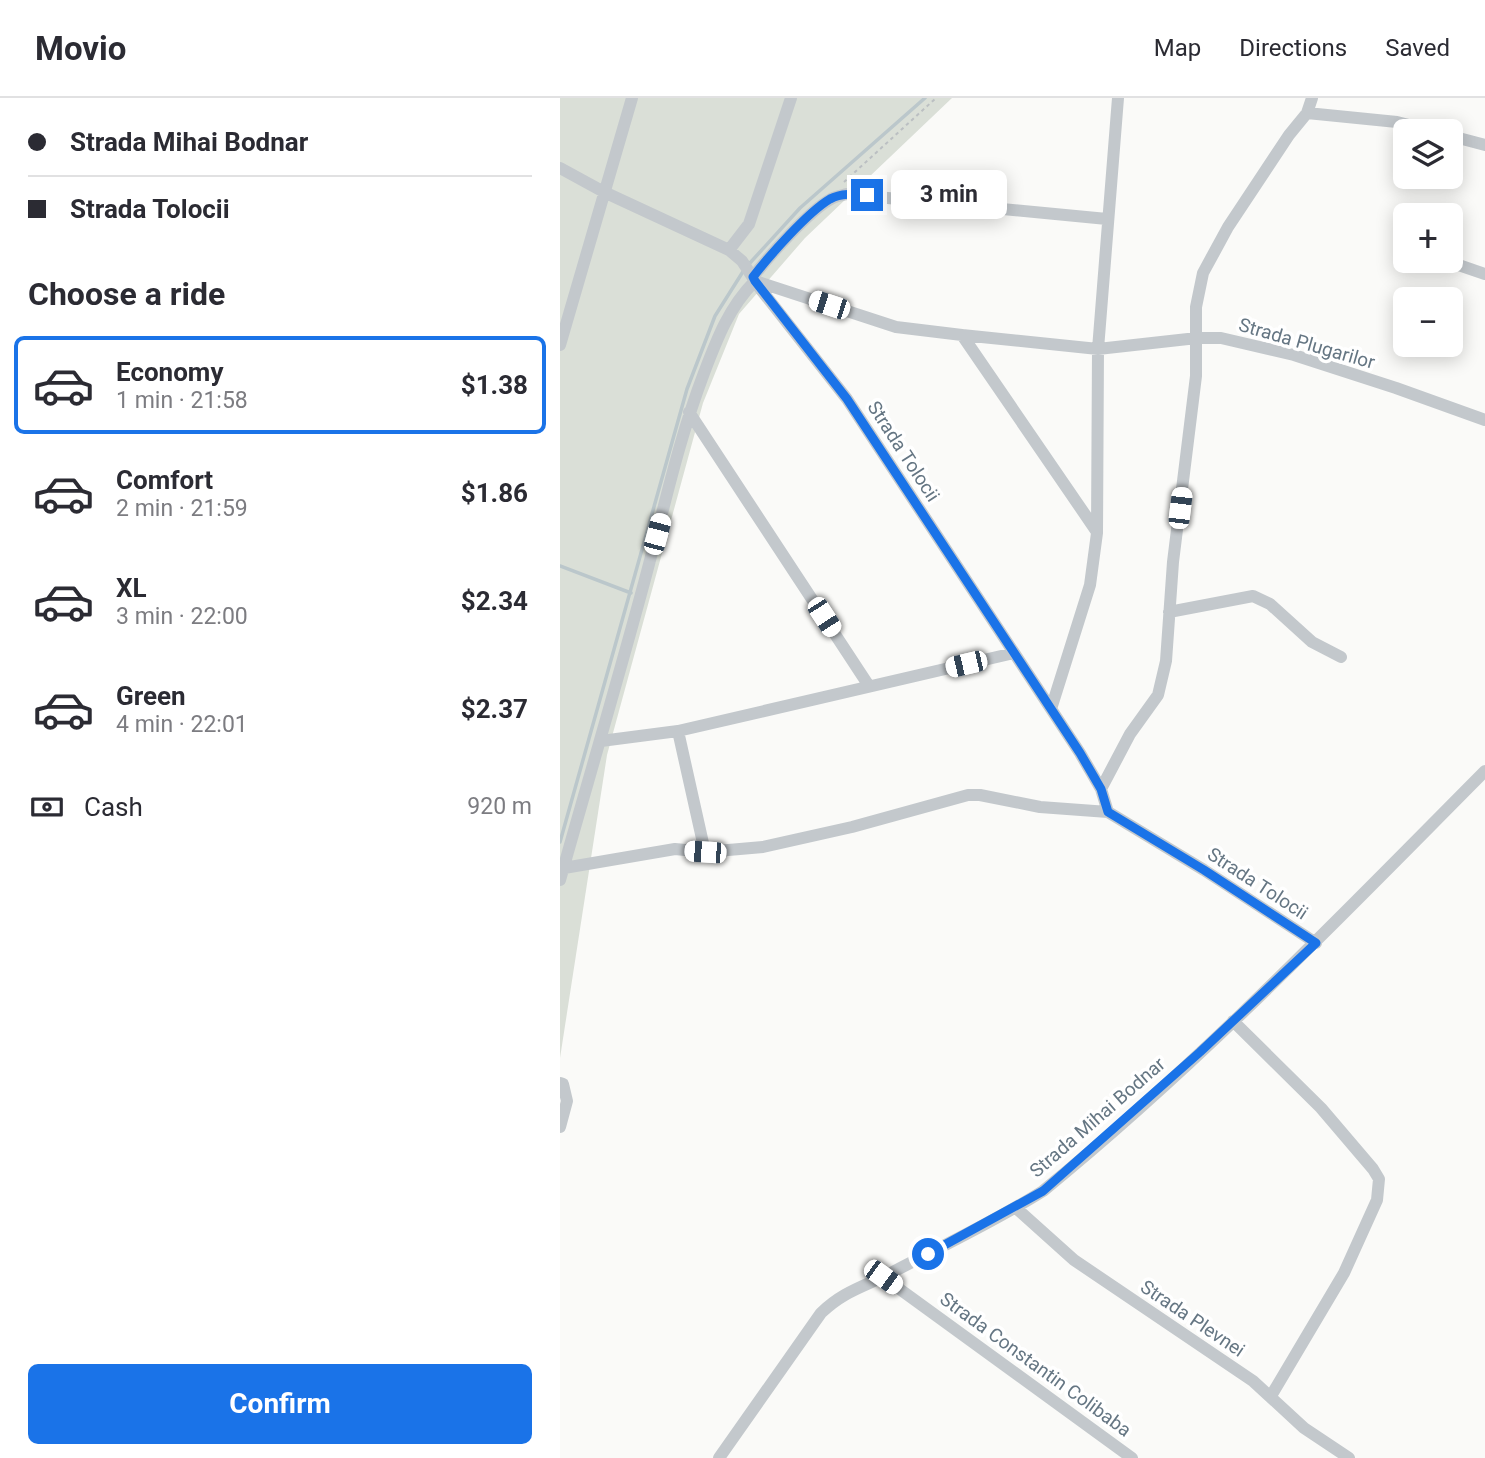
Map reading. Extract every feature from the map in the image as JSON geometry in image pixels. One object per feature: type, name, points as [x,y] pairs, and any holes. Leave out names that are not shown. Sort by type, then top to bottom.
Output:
[{"type":"street","points":[[560,345],[632,98]]},
{"type":"street","points":[[729,250],[748,224],[791,98]]},
{"type":"street","points":[[1051,709],[1090,584],[1097,533],[1098,349],[1118,98]]},
{"type":"street","points":[[1101,789],[1130,734],[1158,695],[1166,661],[1169,612],[1196,376],[1196,307],[1203,273],[1228,227],[1289,135],[1307,113],[1312,98]]},
{"type":"street","points":[[1307,113],[1393,122]]},
{"type":"street","points":[[1463,139],[1485,145]]},
{"type":"street","name":"Strada Tolocii","points":[[560,168],[604,192],[729,250],[742,261],[847,399],[1051,709],[1101,789],[1108,812]]},
{"type":"street","points":[[562,874],[601,741],[689,412],[729,314],[765,261],[831,199],[846,194],[1107,219]]},
{"type":"street","points":[[1463,266],[1485,274]]},
{"type":"street","points":[[753,277],[896,327],[1098,349],[1197,338]]},
{"type":"street","points":[[962,335],[1097,533]]},
{"type":"street","name":"Strada Plugarilor","points":[[1197,338],[1221,338],[1294,355],[1396,388],[1485,421]]},
{"type":"street","points":[[689,412],[869,686]]},
{"type":"street","points":[[1169,612],[1253,596],[1270,604],[1312,642],[1341,657]]},
{"type":"street","points":[[601,741],[678,731],[1014,653]]},
{"type":"street","points":[[678,731],[705,852]]},
{"type":"street","name":"Strada Mihai Bodnar","points":[[719,1458],[821,1313],[845,1293],[883,1277],[1016,1208],[1064,1174],[1316,943],[1485,771]]},
{"type":"street","name":"Strada Tolocii","points":[[562,874],[675,849],[705,852],[763,847],[852,827],[968,795],[980,795],[1040,807],[1108,812],[1316,943]]},
{"type":"street","points":[[1233,1021],[1321,1108],[1373,1169],[1380,1185],[1377,1200],[1344,1273],[1271,1396]]},
{"type":"street","points":[[560,1083],[563,1084],[567,1101],[560,1127]]},
{"type":"street","name":"Strada Plevnei","points":[[1016,1208],[1074,1260],[1253,1381],[1304,1428],[1349,1458]]},
{"type":"street","name":"Strada Constantin Colibaba","points":[[883,1277],[1132,1458]]},
{"type":"path","points":[[831,199],[847,178],[936,98]]},
{"type":"shaded area","points":[[560,98],[952,98],[805,238],[739,314],[703,403],[607,755],[560,1058]]},
{"type":"waterway","points":[[749,264],[800,208],[925,98]]},
{"type":"waterway","points":[[560,842],[687,389],[715,316],[744,270]]},
{"type":"waterway","points":[[560,566],[631,593]]},
{"type":"route","points":[[867,195],[846,194],[831,199],[765,261],[753,277],[755,281],[847,399],[1080,753],[1101,789],[1108,812],[1316,943],[1200,1052],[1043,1191],[928,1254]]}]
